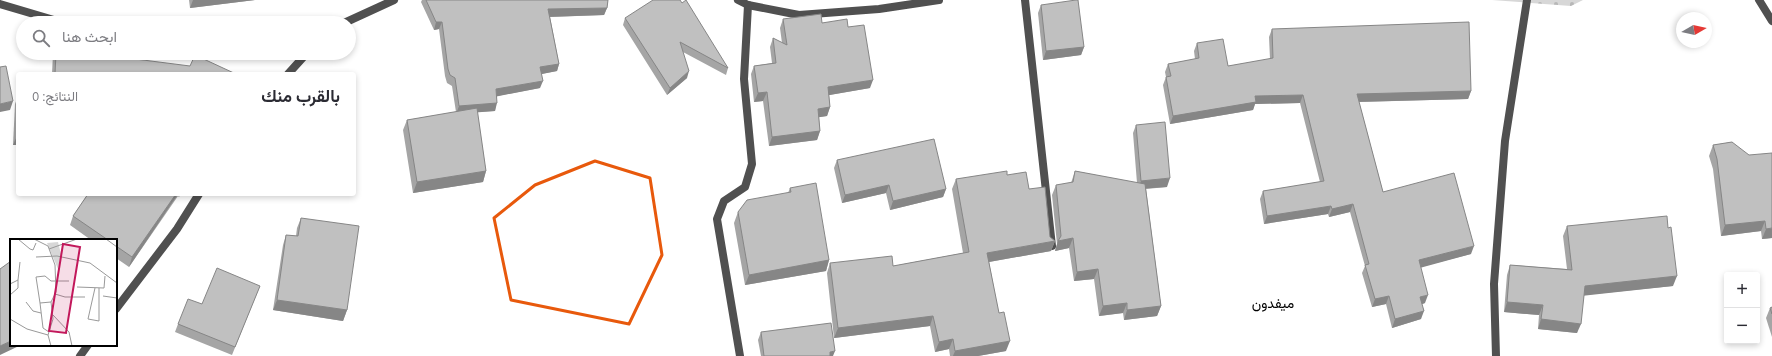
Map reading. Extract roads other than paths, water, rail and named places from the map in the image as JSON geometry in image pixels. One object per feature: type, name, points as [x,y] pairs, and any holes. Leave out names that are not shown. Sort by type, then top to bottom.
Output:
[{"type":"street","points":[[356,17],[394,0]]},
{"type":"street","points":[[738,0],[748,5],[799,15],[879,9],[939,0]]},
{"type":"street","points":[[1025,0],[1052,246]]},
{"type":"street","points":[[1496,356],[1494,284],[1505,148],[1527,0]]},
{"type":"street","points":[[1759,0],[1772,21]]},
{"type":"street","points":[[0,4],[40,16]]},
{"type":"street","points":[[740,356],[716,219],[724,201],[744,187],[752,164],[744,79],[748,5]]},
{"type":"street","points":[[290,72],[301,60]]},
{"type":"street","points":[[117,308],[177,229],[198,196]]},
{"type":"street","points":[[80,356],[87,346]]},
{"type":"district","name":"ميفدون","points":[[1273,303]]}]
